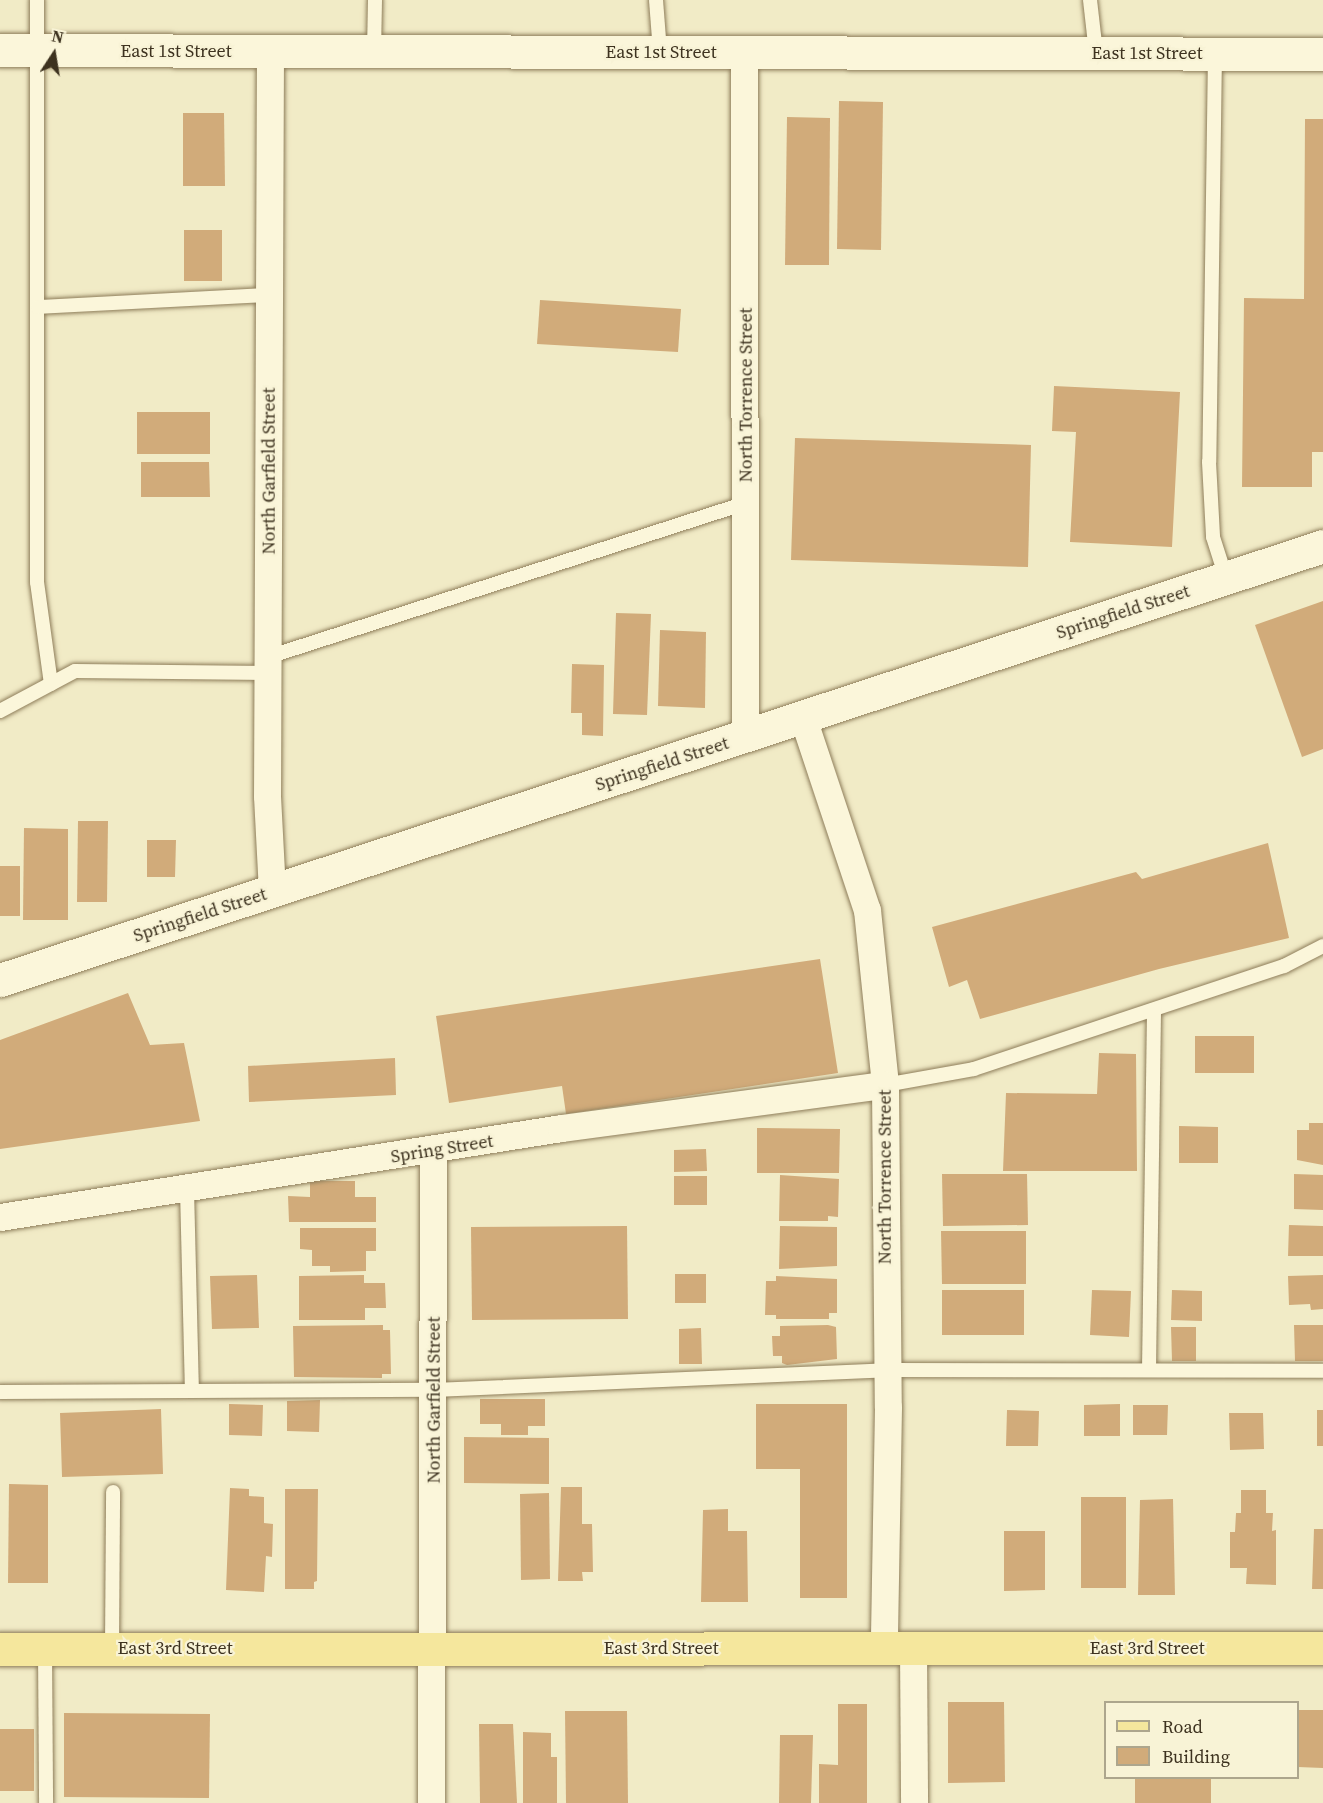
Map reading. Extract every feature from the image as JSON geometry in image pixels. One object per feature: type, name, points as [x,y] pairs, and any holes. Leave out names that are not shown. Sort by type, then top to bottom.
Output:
[{"type":"main road","name":"East 3rd Street","points":[[0,1648],[1323,1648]]},
{"type":"street","name":"East 1st Street","points":[[0,50],[1323,54]]},
{"type":"street","name":"North Garfield Street","points":[[270,52],[267,796],[272,891]]},
{"type":"street","name":"North Torrence Street","points":[[744,52],[745,737]]},
{"type":"street","name":"Springfield Street","points":[[0,980],[1323,546]]},
{"type":"street","name":"North Torrence Street","points":[[803,718],[867,910],[885,1085],[887,1370],[899,1648],[914,1803]]},
{"type":"street","name":"Spring Street","points":[[0,1217],[433,1152],[561,1128],[885,1085]]},
{"type":"street","name":"North Garfield Street","points":[[431,1803],[433,1152]]},
{"type":"lane","points":[[37,0],[37,582],[51,684]]},
{"type":"lane","points":[[374,52],[375,0]]},
{"type":"lane","points":[[656,0],[660,52]]},
{"type":"lane","points":[[1090,0],[1096,53]]},
{"type":"lane","points":[[1215,53],[1209,462],[1213,537],[1226,578]]},
{"type":"lane","points":[[38,307],[269,295]]},
{"type":"lane","points":[[0,711],[75,671],[268,665],[746,503]]},
{"type":"lane","points":[[885,1085],[974,1069],[1284,966],[1323,946]]},
{"type":"lane","points":[[1149,1370],[1154,1010]]},
{"type":"lane","points":[[187,1189],[192,1389]]},
{"type":"lane","points":[[0,1392],[192,1389],[434,1390],[887,1370],[1323,1371]]},
{"type":"lane","points":[[112,1492],[112,1648]]},
{"type":"lane","points":[[45,1649],[46,1803]]},
{"type":"building","points":[[839,101],[883,102],[881,250],[837,249]]},
{"type":"building","points":[[183,113],[224,113],[225,186],[183,186]]},
{"type":"building","points":[[787,117],[830,118],[829,265],[785,265]]},
{"type":"building","points":[[1305,119],[1323,119],[1323,452],[1312,452],[1312,487],[1242,487],[1244,298],[1304,299]]},
{"type":"building","points":[[184,230],[222,230],[222,281],[184,281]]},
{"type":"building","points":[[540,300],[681,309],[678,352],[537,344]]},
{"type":"building","points":[[1054,386],[1180,392],[1172,547],[1070,542],[1076,432],[1052,431]]},
{"type":"building","points":[[137,412],[210,412],[210,454],[137,454]]},
{"type":"building","points":[[795,438],[1031,445],[1028,567],[791,560]]},
{"type":"building","points":[[141,462],[209,462],[210,497],[141,497]]},
{"type":"building","points":[[1323,601],[1323,749],[1302,757],[1255,625]]},
{"type":"building","points":[[616,613],[651,614],[647,715],[613,714]]},
{"type":"building","points":[[660,630],[706,632],[705,708],[658,706]]},
{"type":"building","points":[[572,664],[604,665],[603,736],[582,735],[582,713],[571,713]]},
{"type":"building","points":[[78,821],[108,821],[107,902],[77,902]]},
{"type":"building","points":[[24,828],[68,829],[68,920],[23,920]]},
{"type":"building","points":[[147,840],[176,840],[175,877],[147,877]]},
{"type":"building","points":[[1268,843],[1289,938],[1159,969],[980,1019],[967,980],[949,987],[932,927],[1136,872],[1142,879]]},
{"type":"building","points":[[0,866],[20,866],[20,916],[0,916]]},
{"type":"building","points":[[820,959],[838,1073],[566,1114],[562,1086],[449,1103],[436,1016]]},
{"type":"building","points":[[128,993],[150,1045],[184,1043],[200,1121],[0,1149],[0,1040]]},
{"type":"building","points":[[1195,1036],[1254,1036],[1254,1073],[1195,1073]]},
{"type":"building","points":[[1099,1053],[1136,1054],[1137,1171],[1003,1171],[1006,1093],[1097,1094]]},
{"type":"building","points":[[395,1058],[396,1095],[249,1102],[248,1066]]},
{"type":"building","points":[[1309,1123],[1323,1123],[1323,1165],[1297,1160],[1297,1130],[1309,1130]]},
{"type":"building","points":[[1179,1126],[1218,1127],[1218,1163],[1179,1163]]},
{"type":"building","points":[[757,1128],[840,1129],[839,1173],[757,1173]]},
{"type":"building","points":[[706,1149],[707,1171],[674,1172],[674,1150]]},
{"type":"building","points":[[942,1174],[1027,1174],[1028,1225],[943,1226]]},
{"type":"building","points":[[1294,1174],[1323,1175],[1323,1210],[1294,1209]]},
{"type":"building","points":[[780,1175],[839,1179],[838,1217],[828,1216],[828,1221],[779,1221]]},
{"type":"building","points":[[674,1176],[707,1176],[707,1205],[674,1205]]},
{"type":"building","points":[[310,1181],[355,1181],[355,1197],[376,1197],[376,1222],[289,1222],[288,1196],[310,1197]]},
{"type":"building","points":[[1289,1225],[1323,1226],[1323,1256],[1288,1256]]},
{"type":"building","points":[[627,1226],[628,1319],[472,1320],[471,1227]]},
{"type":"building","points":[[780,1226],[837,1227],[837,1266],[779,1269]]},
{"type":"building","points":[[300,1228],[376,1228],[376,1251],[366,1251],[366,1271],[330,1272],[330,1266],[312,1266],[312,1250],[300,1249]]},
{"type":"building","points":[[941,1231],[1026,1231],[1026,1284],[942,1284]]},
{"type":"building","points":[[675,1274],[706,1274],[706,1303],[675,1303]]},
{"type":"building","points":[[257,1275],[259,1328],[212,1329],[210,1276]]},
{"type":"building","points":[[364,1275],[364,1283],[385,1283],[386,1308],[365,1308],[365,1320],[299,1320],[299,1276]]},
{"type":"building","points":[[1323,1275],[1323,1309],[1311,1310],[1310,1304],[1289,1305],[1288,1276]]},
{"type":"building","points":[[776,1276],[837,1279],[837,1313],[829,1313],[829,1319],[776,1319],[776,1315],[765,1315],[766,1281],[776,1281]]},
{"type":"building","points":[[942,1290],[1024,1290],[1024,1335],[942,1335]]},
{"type":"building","points":[[1092,1290],[1131,1291],[1129,1337],[1090,1335]]},
{"type":"building","points":[[1172,1290],[1202,1291],[1202,1321],[1171,1320]]},
{"type":"building","points":[[383,1325],[383,1330],[390,1330],[391,1374],[382,1374],[382,1378],[294,1377],[293,1326]]},
{"type":"building","points":[[828,1325],[836,1327],[837,1359],[787,1365],[782,1363],[782,1356],[773,1356],[772,1336],[780,1336],[780,1326]]},
{"type":"building","points":[[1294,1325],[1323,1325],[1323,1361],[1295,1361]]},
{"type":"building","points":[[1171,1327],[1196,1327],[1196,1361],[1172,1361]]},
{"type":"building","points":[[701,1328],[702,1364],[679,1364],[679,1329]]},
{"type":"building","points":[[480,1399],[545,1399],[545,1426],[528,1426],[528,1435],[501,1435],[501,1424],[480,1424]]},
{"type":"building","points":[[320,1400],[319,1432],[287,1431],[287,1401]]},
{"type":"building","points":[[229,1404],[263,1405],[262,1436],[229,1435]]},
{"type":"building","points":[[756,1404],[847,1404],[847,1598],[800,1598],[800,1469],[756,1469]]},
{"type":"building","points":[[1120,1404],[1120,1436],[1084,1436],[1084,1405]]},
{"type":"building","points":[[1133,1405],[1168,1405],[1167,1435],[1133,1435]]},
{"type":"building","points":[[161,1409],[163,1474],[62,1477],[60,1413]]},
{"type":"building","points":[[1007,1410],[1039,1411],[1038,1446],[1006,1446]]},
{"type":"building","points":[[1317,1410],[1323,1410],[1323,1446],[1317,1446]]},
{"type":"building","points":[[1229,1413],[1263,1413],[1264,1449],[1230,1450]]},
{"type":"building","points":[[464,1437],[549,1438],[549,1484],[464,1483]]},
{"type":"building","points":[[9,1484],[48,1485],[48,1583],[8,1583]]},
{"type":"building","points":[[561,1487],[582,1487],[582,1524],[592,1524],[593,1572],[582,1572],[583,1581],[558,1581]]},
{"type":"building","points":[[230,1488],[249,1489],[249,1496],[264,1497],[264,1523],[273,1524],[272,1557],[266,1556],[264,1592],[226,1590]]},
{"type":"building","points":[[285,1489],[318,1489],[317,1581],[314,1582],[314,1589],[285,1589]]},
{"type":"building","points":[[1241,1490],[1266,1490],[1266,1513],[1273,1513],[1272,1531],[1276,1530],[1276,1585],[1246,1584],[1247,1568],[1230,1568],[1230,1532],[1235,1532],[1236,1513],[1241,1513]]},
{"type":"building","points":[[549,1493],[550,1579],[521,1580],[520,1494]]},
{"type":"building","points":[[1081,1497],[1126,1497],[1126,1588],[1081,1588]]},
{"type":"building","points":[[1173,1499],[1175,1595],[1138,1595],[1140,1500]]},
{"type":"building","points":[[728,1509],[728,1531],[747,1531],[748,1602],[701,1602],[703,1510]]},
{"type":"building","points":[[1314,1529],[1323,1529],[1323,1589],[1312,1589]]},
{"type":"building","points":[[1004,1531],[1045,1531],[1045,1590],[1004,1591]]},
{"type":"building","points":[[948,1702],[1004,1702],[1005,1782],[948,1783]]},
{"type":"building","points":[[838,1704],[867,1704],[867,1803],[819,1803],[819,1764],[838,1765]]},
{"type":"building","points":[[1299,1710],[1323,1710],[1323,1768],[1299,1767]]},
{"type":"building","points":[[565,1711],[627,1711],[628,1803],[566,1803]]},
{"type":"building","points":[[64,1713],[210,1714],[209,1798],[64,1797]]},
{"type":"building","points":[[479,1724],[513,1724],[517,1803],[480,1803]]},
{"type":"building","points":[[0,1729],[34,1729],[34,1791],[0,1791]]},
{"type":"building","points":[[523,1732],[551,1733],[551,1757],[557,1757],[557,1803],[523,1803]]},
{"type":"building","points":[[780,1735],[813,1735],[811,1803],[779,1803]]},
{"type":"building","points":[[1135,1779],[1211,1779],[1211,1803],[1135,1803]]}]
